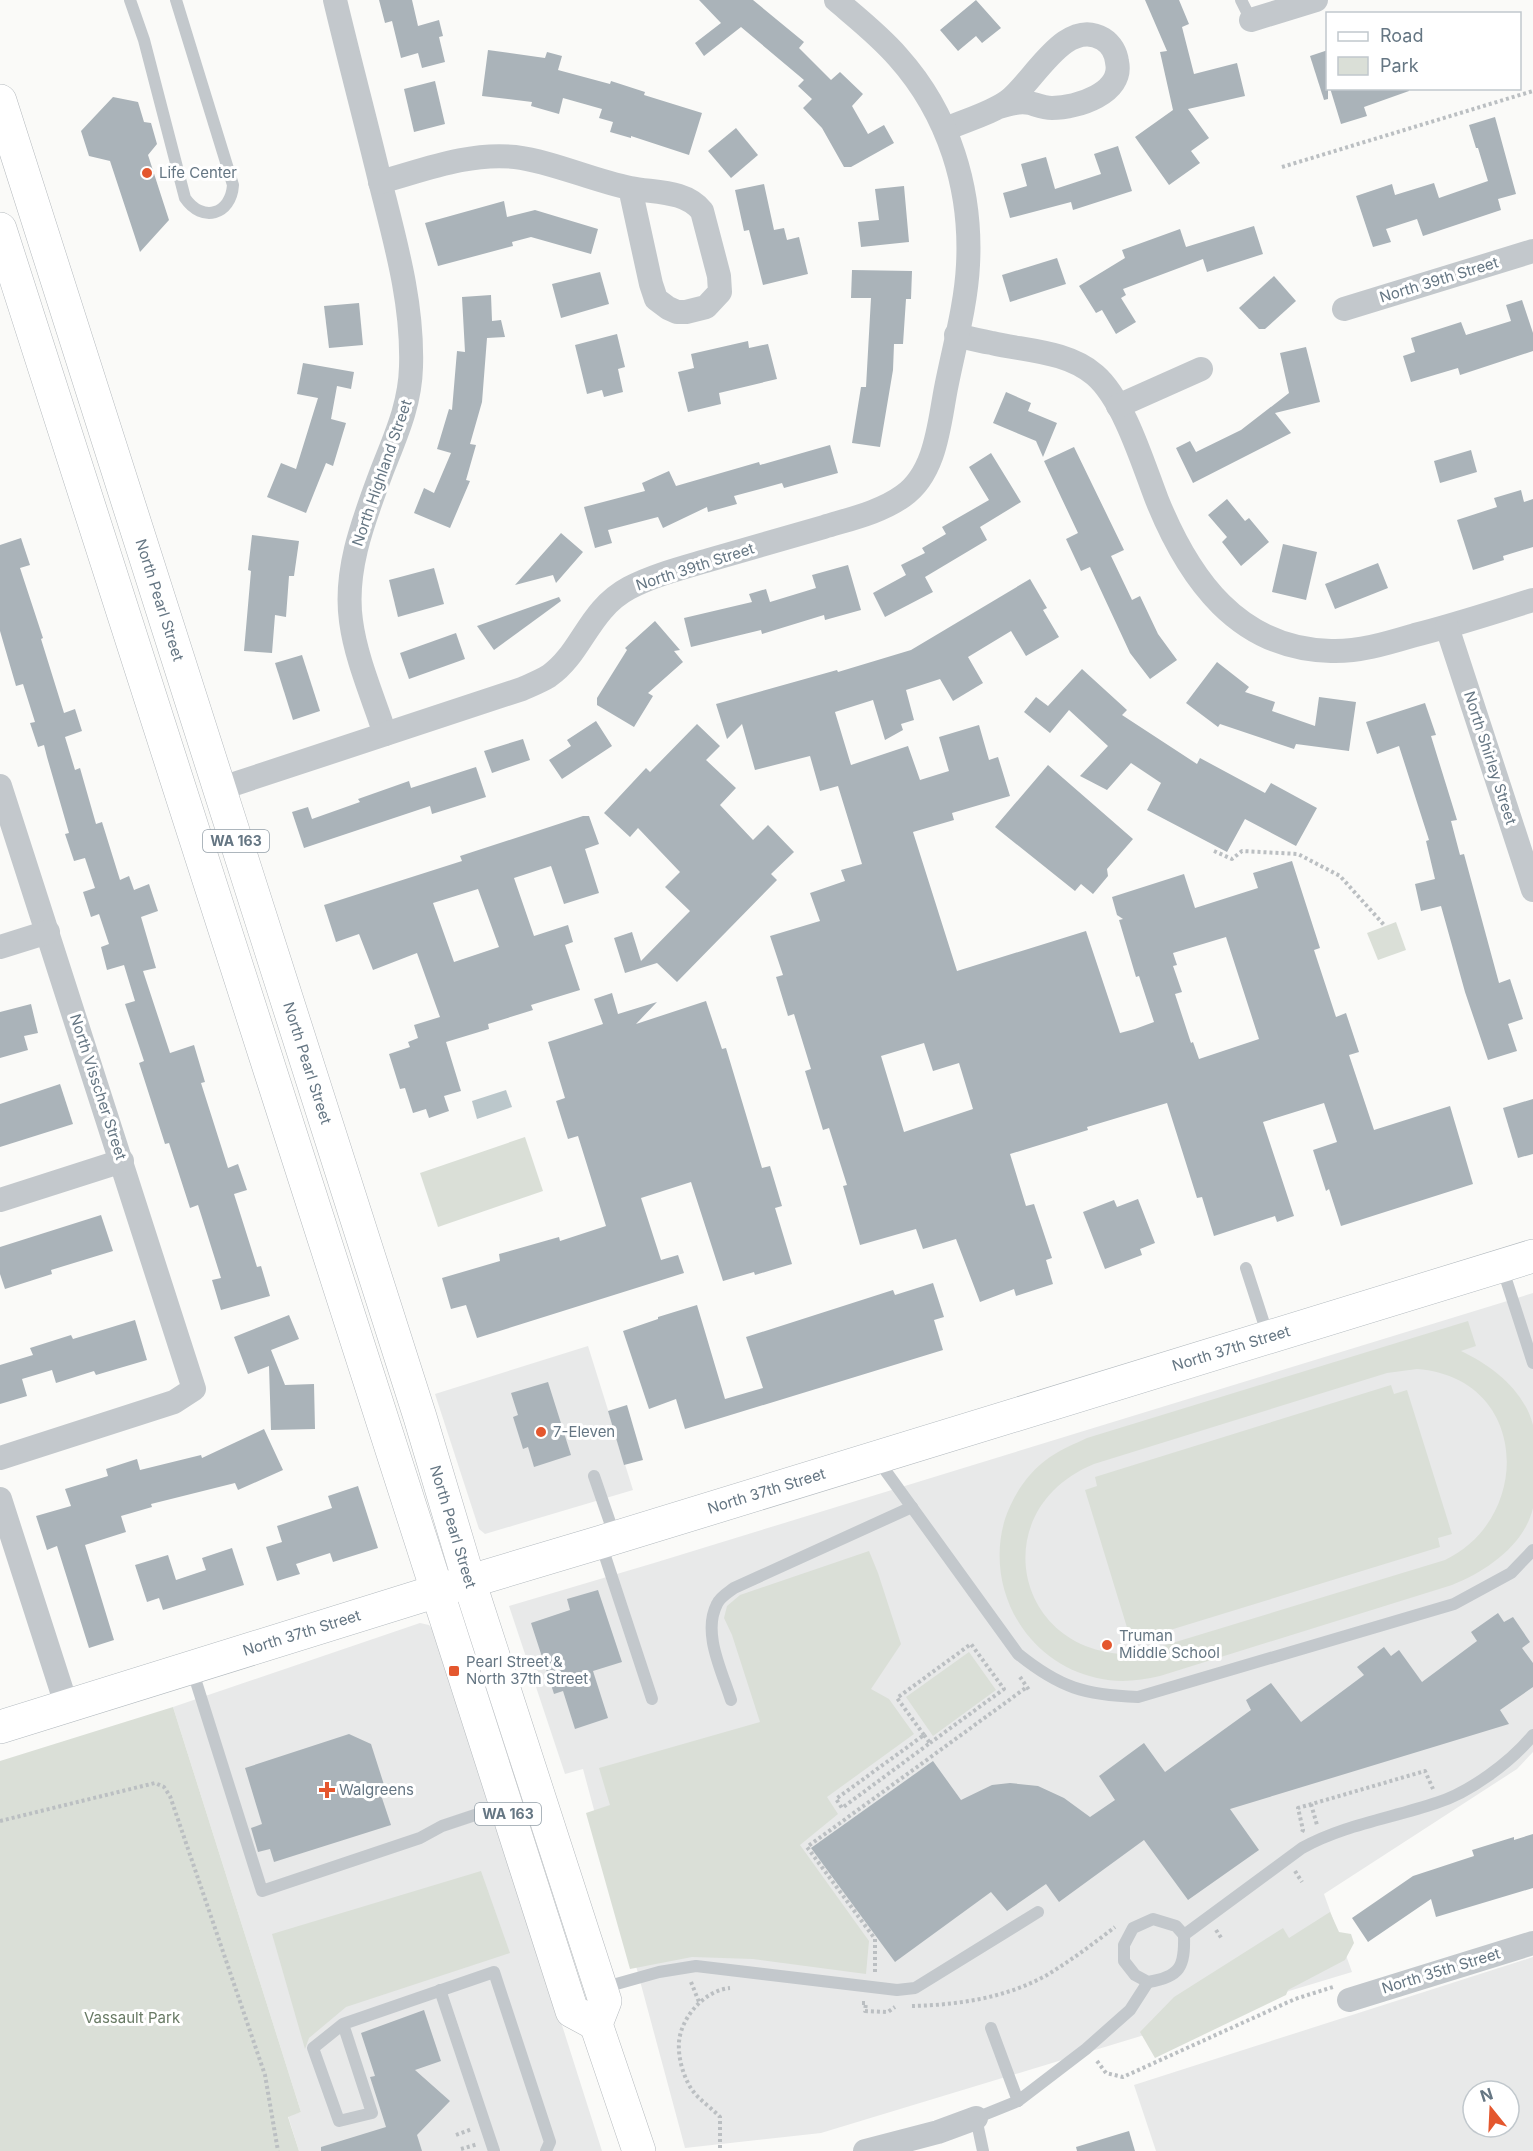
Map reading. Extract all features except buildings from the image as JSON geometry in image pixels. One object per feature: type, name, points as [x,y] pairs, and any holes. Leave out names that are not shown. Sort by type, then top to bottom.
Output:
[{"type":"main road","name":"North Pearl Street","points":[[0,101],[428,1442],[469,1581],[601,1988],[605,2001],[596,2024]]},
{"type":"main road","name":"WA 163","points":[[0,229],[572,2011],[596,2024]]},
{"type":"main road","name":"North 37th Street","points":[[0,1727],[436,1591],[1533,1256]]},
{"type":"main road","points":[[596,2024],[639,2151]]},
{"type":"street","name":"North Highland Street","points":[[335,0],[399,260],[411,339],[410,390],[404,414],[364,520],[352,570],[350,608],[357,647],[385,734]]},
{"type":"street","name":"North 39th Street","points":[[219,789],[522,689],[549,676],[565,660],[597,614],[630,587],[668,572],[848,520],[885,506],[914,488],[934,446],[968,266],[962,189],[946,129],[920,85],[899,57],[836,0]]},
{"type":"street","points":[[1246,10],[1316,0]]},
{"type":"street","points":[[946,129],[999,108],[1022,102],[1055,108],[1075,105],[1092,98],[1110,88],[1116,80],[1119,69],[1115,54],[1108,42],[1096,35],[1071,39],[1045,60],[1019,91],[999,108]]},
{"type":"street","points":[[380,182],[450,162],[489,156],[514,157],[630,188],[683,197],[696,203],[702,211],[719,276],[720,292],[706,307],[677,312],[656,299],[630,188]]},
{"type":"street","name":"North 39th Street","points":[[1344,309],[1533,251]]},
{"type":"street","points":[[956,335],[1042,352],[1069,360],[1096,376],[1118,406],[1176,544],[1190,567],[1211,594],[1251,628],[1270,640],[1299,648],[1331,651],[1358,649],[1448,627],[1533,600]]},
{"type":"street","points":[[1118,406],[1201,369]]},
{"type":"street","name":"North Shirley Street","points":[[1448,627],[1533,890]]},
{"type":"street","name":"North Visscher Street","points":[[0,786],[194,1389],[174,1402],[0,1458]]},
{"type":"street","points":[[0,947],[48,932]]},
{"type":"street","points":[[0,1200],[122,1161]]},
{"type":"street","points":[[0,1499],[67,1707]]},
{"type":"street","name":"North 35th Street","points":[[1344,1992],[1533,1943]]},
{"type":"street","points":[[865,2151],[938,2132],[976,2118]]},
{"type":"lane","points":[[130,0],[144,40],[185,198],[195,210],[210,213],[224,207],[230,201],[233,185],[176,0]]},
{"type":"lane","points":[[1502,1266],[1533,1363]]},
{"type":"lane","points":[[1246,1268],[1268,1338]]},
{"type":"lane","points":[[876,1458],[1018,1654],[1056,1681],[1083,1692],[1106,1696],[1138,1697],[1454,1604],[1511,1573],[1533,1550]]},
{"type":"lane","points":[[594,1476],[608,1540],[652,1700]]},
{"type":"lane","points":[[731,1700],[712,1639],[711,1623],[717,1602],[734,1588],[912,1507]]},
{"type":"lane","points":[[192,1667],[262,1891],[420,1838],[442,1826],[505,1805]]},
{"type":"lane","points":[[1184,1935],[1285,1858],[1320,1838],[1439,1803],[1462,1793],[1507,1760],[1533,1735]]},
{"type":"lane","points":[[601,1988],[658,1972],[696,1966],[897,1990],[915,1988],[1038,1912]]},
{"type":"lane","points":[[1153,1919],[1176,1926],[1184,1935],[1185,1954],[1180,1969],[1166,1979],[1148,1982],[1135,1974],[1124,1961],[1124,1945],[1133,1928],[1153,1919]]},
{"type":"lane","points":[[343,2024],[372,2113],[339,2121],[313,2048],[343,2024],[494,1972],[550,2142],[546,2151]]},
{"type":"lane","points":[[983,2151],[976,2118],[1018,2101],[1086,2049],[1130,2010],[1148,1982]]},
{"type":"lane","points":[[440,1990],[494,2151]]},
{"type":"lane","points":[[991,2028],[1018,2101]]},
{"type":"path","points":[[1282,167],[1533,91]]},
{"type":"path","points":[[1214,851],[1232,860],[1242,851],[1298,854],[1340,876],[1385,926]]},
{"type":"path","points":[[924,1735],[836,1799],[842,1808],[1005,1689],[971,1644],[897,1698],[930,1743]]},
{"type":"path","points":[[875,1976],[875,1939],[807,1847],[1027,1687]]},
{"type":"path","points":[[1295,1837],[1304,1830],[1298,1808],[1425,1771],[1431,1788],[1436,1791]]},
{"type":"path","points":[[0,1821],[155,1783],[164,1787],[170,1796],[265,2075],[278,2151]]},
{"type":"path","points":[[876,1784],[882,1792]]},
{"type":"path","points":[[1311,1804],[1320,1838]]},
{"type":"path","points":[[854,2002],[866,2003],[865,2011],[888,2012],[894,2007],[961,2003],[1002,1993],[1046,1976],[1118,1925]]},
{"type":"path","points":[[690,1982],[699,2002]]},
{"type":"path","points":[[720,2148],[720,2117],[700,2099],[689,2085],[681,2065],[679,2041],[687,2020],[699,2002],[724,1988],[733,1987]]},
{"type":"path","points":[[1097,2061],[1106,2073],[1123,2077],[1295,1999],[1344,1992]]},
{"type":"shaded area","points":[[506,1090],[512,1107],[477,1119],[472,1101]]},
{"type":"shaded area","name":"Truman Middle School","points":[[1533,1293],[1533,1752],[1517,1769],[1324,1894],[1352,1972],[821,2133],[685,2148],[583,1769],[565,1774],[509,1606]]},
{"type":"shaded area","points":[[588,1346],[633,1490],[485,1534],[479,1529],[435,1394]]},
{"type":"shaded area","points":[[420,1623],[429,1625],[439,1638],[602,2151],[299,2151],[288,2116],[301,2112],[173,1707]]},
{"type":"shaded area","points":[[1533,1957],[1533,2151],[1156,2151],[1134,2085]]},
{"type":"green space","points":[[1396,922],[1406,950],[1378,960],[1367,933]]},
{"type":"green space","points":[[525,1137],[543,1191],[438,1227],[420,1173]]},
{"type":"green space","points":[[1468,1321],[1476,1346],[1461,1351],[1495,1371],[1514,1390],[1529,1412],[1533,1425],[1533,1508],[1528,1522],[1512,1546],[1490,1565],[1465,1580],[1160,1676],[1128,1681],[1105,1680],[1072,1670],[1050,1657],[1031,1639],[1017,1619],[1006,1596],[1001,1571],[1000,1545],[1005,1519],[1017,1493],[1042,1463],[1087,1438]],"holes":[[[1417,1369],[1454,1378],[1481,1397],[1499,1422],[1506,1452],[1505,1483],[1494,1514],[1474,1540],[1445,1560],[1136,1654],[1095,1649],[1063,1633],[1040,1608],[1028,1578],[1026,1546],[1036,1514],[1059,1486],[1094,1464],[1387,1373]]]},
{"type":"green space","points":[[1391,1385],[1394,1394],[1407,1390],[1452,1534],[1438,1538],[1440,1547],[1144,1638],[1142,1630],[1129,1634],[1085,1490],[1097,1486],[1095,1477]]},
{"type":"green space","points":[[869,1551],[901,1644],[871,1689],[889,1699],[914,1734],[827,1797],[838,1814],[800,1845],[869,1941],[866,1974],[753,1959],[692,1957],[630,1969],[586,1813],[610,1805],[599,1768],[760,1722],[732,1635],[724,1618],[727,1606],[740,1595]]},
{"type":"green space","points":[[969,1652],[996,1690],[933,1736],[906,1697]]},
{"type":"green space","name":"Vassault Park","points":[[173,1707],[301,2112],[288,2117],[299,2151],[0,2151],[0,1761]]},
{"type":"green space","points":[[481,1871],[510,1953],[346,2007],[309,2038],[305,2049],[272,1934]]},
{"type":"green space","points":[[1330,1912],[1339,1932],[1351,1934],[1354,1943],[1345,1960],[1288,1990],[1286,1995],[1155,2058],[1140,2032],[1174,1997],[1283,1928],[1289,1938]]},
{"type":"place","name":"Life Center","points":[[147,173]]},
{"type":"place","name":"7-Eleven","points":[[541,1432]]},
{"type":"place","name":"Truman Middle School","points":[[1107,1645]]},
{"type":"place","name":"Pearl Street & North 37th Street","points":[[454,1671]]},
{"type":"place","name":"Walgreens","points":[[327,1790]]}]
